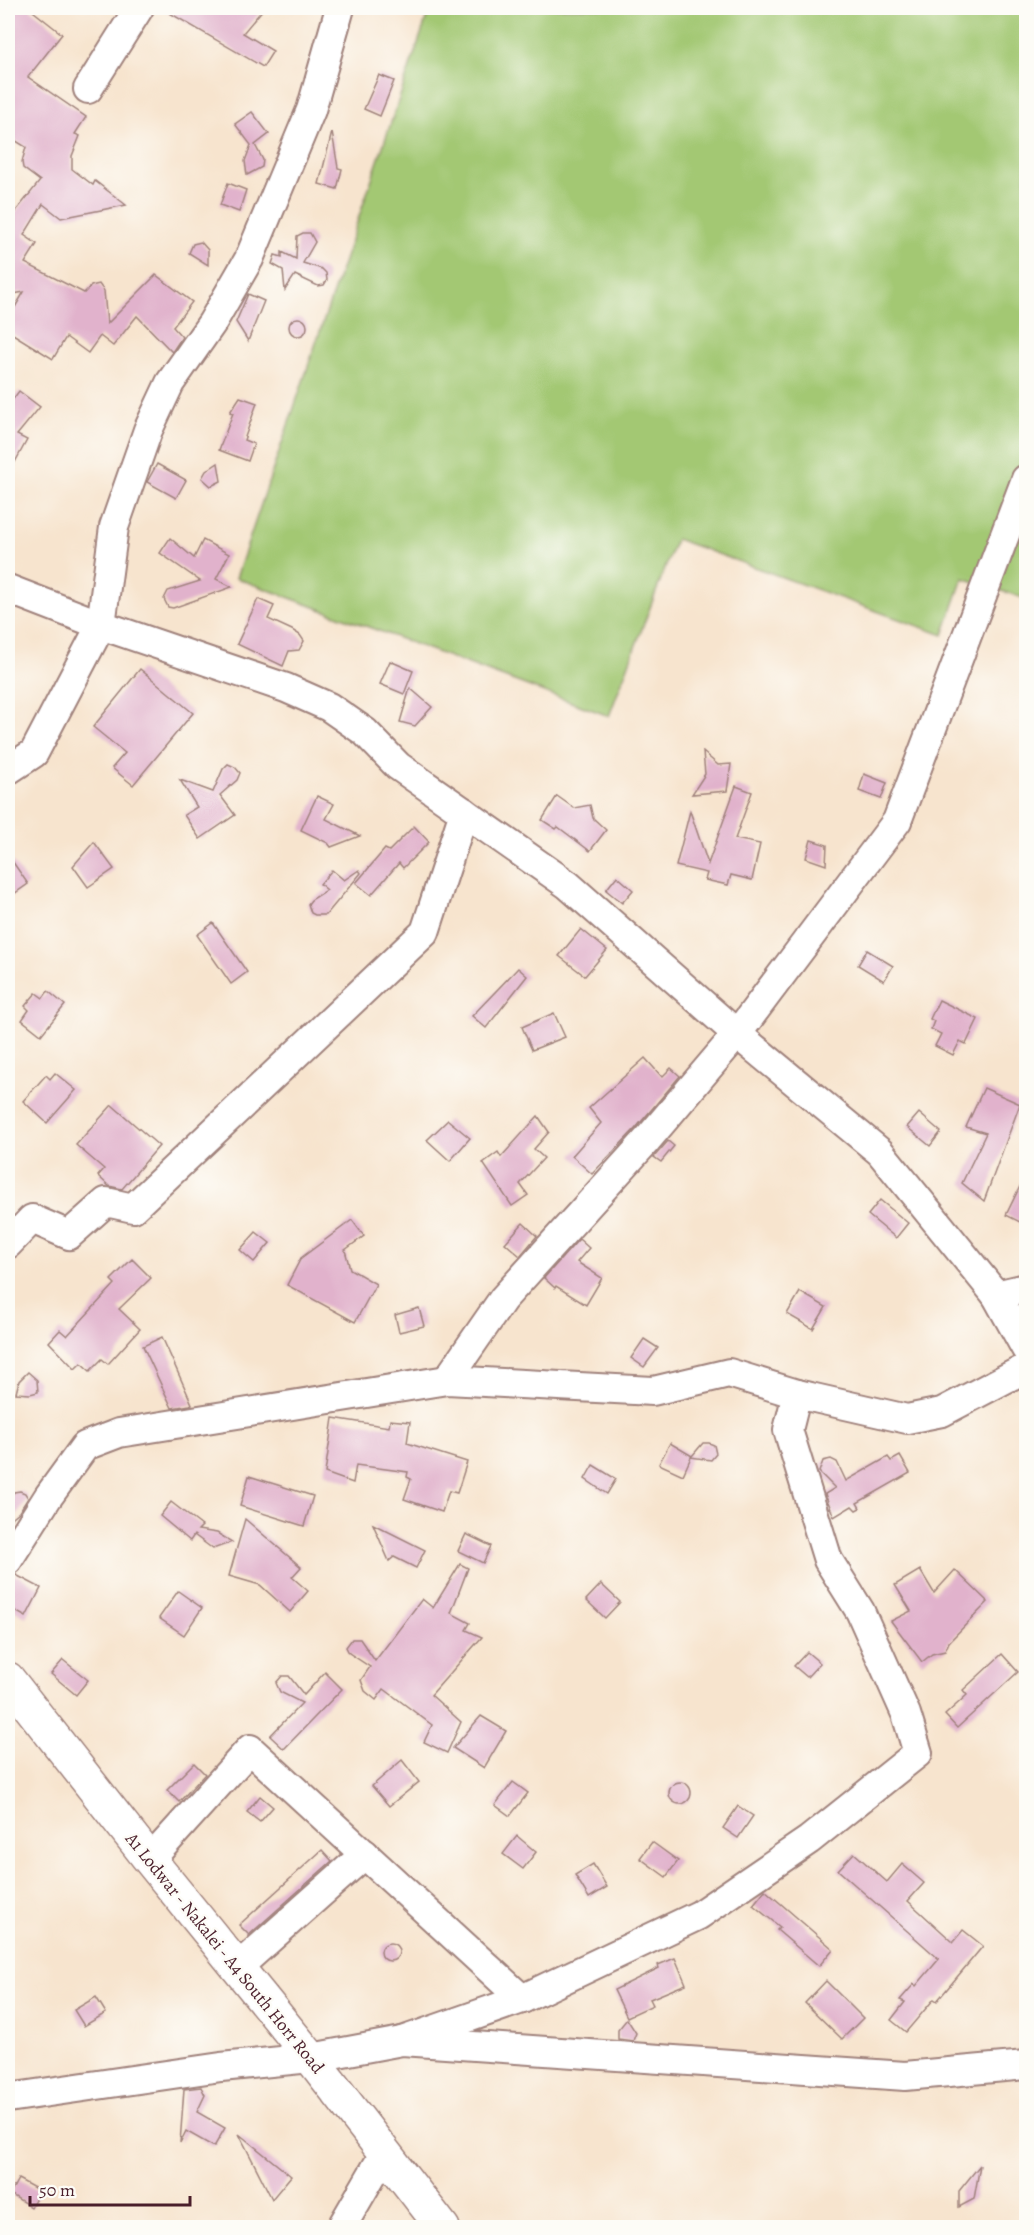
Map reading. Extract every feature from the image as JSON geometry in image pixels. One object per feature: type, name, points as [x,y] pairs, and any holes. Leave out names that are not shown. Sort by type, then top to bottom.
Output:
[{"type":"main road","name":"A1 Lodwar - Nakalei - A4 South Horr Road","points":[[8,1679],[150,1860],[311,2058],[443,2228]]},
{"type":"street","points":[[88,89],[139,8]]},
{"type":"street","points":[[8,770],[34,753],[101,625],[114,527],[148,430],[170,383],[212,323],[249,259],[311,110],[340,8]]},
{"type":"street","points":[[447,1380],[503,1299],[647,1140],[737,1034],[897,821],[1026,479]]},
{"type":"street","points":[[8,589],[101,625],[286,688],[329,707],[365,732],[398,766],[568,885],[737,1034],[880,1152],[996,1296],[1026,1349]]},
{"type":"street","points":[[8,1244],[32,1219],[69,1236],[106,1202],[133,1208],[425,932],[464,812]]},
{"type":"street","points":[[996,1296],[1026,1288]]},
{"type":"street","points":[[8,1560],[48,1497],[85,1446],[119,1433],[447,1380],[653,1391],[729,1373],[797,1394],[907,1419],[942,1412],[1026,1368]]},
{"type":"street","points":[[8,2098],[221,2067],[311,2058],[402,2041],[522,1999],[699,1916],[809,1840],[918,1753],[906,1714],[860,1611],[828,1560],[788,1430],[797,1394]]},
{"type":"street","points":[[150,1860],[250,1749],[522,1999]]},
{"type":"street","points":[[238,1967],[365,1854]]},
{"type":"street","points":[[402,2041],[905,2076],[1026,2065]]},
{"type":"street","points":[[341,2228],[384,2154]]},
{"type":"green space","points":[[430,8],[1026,8],[1026,599],[963,578],[943,635],[676,539],[609,716],[236,578]]},
{"type":"building","points":[[8,8],[29,8],[62,34],[28,77],[86,117],[75,134],[80,136],[72,156],[72,169],[93,185],[95,181],[126,205],[61,218],[43,204],[24,235],[37,244],[25,263],[84,293],[91,286],[99,284],[104,291],[107,324],[156,275],[192,302],[173,327],[182,337],[172,352],[137,316],[113,346],[100,336],[88,353],[66,337],[53,359],[8,331],[8,319],[24,292],[8,295],[8,221],[40,181],[23,168],[22,162],[26,147],[8,136]]},
{"type":"building","points":[[161,8],[264,8],[243,33],[273,51],[263,67]]},
{"type":"building","points":[[379,75],[394,81],[380,116],[364,109]]},
{"type":"building","points":[[252,112],[269,134],[255,145],[263,160],[262,167],[247,175],[245,161],[251,145],[235,124]]},
{"type":"building","points":[[332,132],[338,168],[342,169],[337,189],[319,184]]},
{"type":"building","points":[[228,183],[246,190],[239,212],[220,205]]},
{"type":"building","points":[[310,233],[315,242],[303,263],[322,269],[326,273],[327,280],[324,285],[318,286],[295,275],[285,290],[283,270],[272,264],[275,255],[282,257],[282,252],[296,259],[297,236]]},
{"type":"building","points":[[201,242],[208,250],[208,265],[189,253],[193,244]]},
{"type":"building","points":[[248,294],[264,301],[248,341],[236,322]]},
{"type":"building","points":[[294,318],[302,318],[307,323],[305,334],[294,336],[289,331],[289,323]]},
{"type":"building","points":[[19,391],[40,407],[17,435],[27,440],[8,475],[8,406]]},
{"type":"building","points":[[240,397],[257,403],[244,440],[254,444],[248,461],[219,450],[233,413],[230,412]]},
{"type":"building","points":[[218,463],[221,481],[211,486],[202,478],[206,471]]},
{"type":"building","points":[[157,464],[186,480],[176,498],[147,482]]},
{"type":"building","points":[[170,538],[194,558],[203,540],[229,554],[216,579],[232,587],[173,608],[168,607],[164,599],[168,591],[200,581],[160,553]]},
{"type":"building","points":[[258,599],[274,606],[268,619],[292,630],[304,641],[299,650],[289,651],[283,666],[237,644]]},
{"type":"building","points":[[390,661],[413,671],[404,694],[380,684]]},
{"type":"building","points":[[140,669],[193,713],[133,785],[112,768],[125,753],[93,727]]},
{"type":"building","points":[[410,688],[432,707],[415,726],[400,722]]},
{"type":"building","points":[[703,752],[718,765],[731,764],[727,791],[692,794],[705,774]]},
{"type":"building","points":[[228,764],[240,773],[237,780],[220,795],[235,815],[200,839],[184,815],[197,807],[180,780],[213,792],[223,769]]},
{"type":"building","points":[[864,774],[887,783],[881,799],[859,791]]},
{"type":"building","points":[[736,786],[752,792],[735,839],[760,844],[752,880],[731,875],[728,885],[705,880],[707,873],[676,866],[690,811],[708,864]]},
{"type":"building","points":[[317,796],[334,804],[326,819],[360,836],[331,847],[328,843],[301,830]]},
{"type":"building","points":[[557,796],[574,808],[590,805],[593,818],[606,830],[590,851],[558,827],[556,829],[542,820]]},
{"type":"building","points":[[414,826],[429,842],[403,868],[399,863],[371,895],[356,883],[385,849],[389,851]]},
{"type":"building","points":[[811,840],[827,845],[826,865],[806,858]]},
{"type":"building","points":[[94,842],[114,869],[88,887],[73,866]]},
{"type":"building","points":[[8,855],[28,884],[8,898]]},
{"type":"building","points":[[332,870],[344,880],[359,870],[361,873],[326,915],[315,915],[311,913],[308,904],[327,890],[320,884]]},
{"type":"building","points":[[617,876],[633,890],[622,903],[606,890]]},
{"type":"building","points":[[213,923],[247,972],[231,984],[197,935]]},
{"type":"building","points":[[581,929],[607,950],[585,976],[559,956]]},
{"type":"building","points":[[867,950],[893,966],[884,981],[858,965]]},
{"type":"building","points":[[518,968],[527,976],[486,1028],[472,1016]]},
{"type":"building","points":[[48,991],[65,1005],[41,1035],[22,1020],[29,1010],[25,1006],[36,993],[43,998]]},
{"type":"building","points":[[939,1000],[978,1019],[966,1044],[960,1041],[953,1055],[935,1046],[941,1034],[931,1029],[934,1021],[930,1019]]},
{"type":"building","points":[[554,1013],[565,1037],[532,1050],[522,1027]]},
{"type":"building","points":[[645,1058],[662,1077],[671,1068],[680,1076],[635,1129],[592,1174],[572,1156],[601,1123],[589,1108]]},
{"type":"building","points":[[55,1073],[76,1090],[47,1123],[23,1101],[46,1075],[50,1079]]},
{"type":"building","points":[[984,1088],[1020,1104],[984,1201],[962,1183],[986,1133],[966,1127]]},
{"type":"building","points":[[112,1105],[159,1146],[122,1189],[109,1186],[98,1176],[104,1169],[76,1145]]},
{"type":"building","points":[[919,1113],[941,1132],[930,1146],[907,1127]]},
{"type":"building","points":[[538,1116],[549,1132],[534,1149],[544,1158],[520,1184],[528,1195],[512,1206],[483,1163],[498,1152],[501,1157]]},
{"type":"building","points":[[448,1120],[470,1138],[450,1161],[427,1140]]},
{"type":"building","points":[[668,1141],[674,1146],[661,1162],[654,1157]]},
{"type":"building","points":[[1026,1174],[1026,1225],[1006,1215]]},
{"type":"building","points":[[880,1200],[908,1223],[896,1238],[868,1215]]},
{"type":"building","points":[[352,1220],[364,1236],[345,1250],[350,1269],[376,1284],[355,1322],[287,1285],[301,1258]]},
{"type":"building","points":[[523,1223],[537,1236],[520,1256],[505,1243]]},
{"type":"building","points":[[256,1232],[270,1243],[254,1262],[240,1250]]},
{"type":"building","points":[[579,1239],[589,1248],[577,1262],[602,1278],[586,1305],[556,1286],[555,1288],[544,1278]]},
{"type":"building","points":[[132,1259],[151,1278],[119,1309],[140,1329],[108,1364],[102,1359],[90,1371],[81,1363],[75,1369],[49,1342],[60,1330],[67,1336],[115,1284],[111,1280]]},
{"type":"building","points":[[800,1292],[826,1307],[813,1329],[787,1314]]},
{"type":"building","points":[[419,1308],[424,1326],[399,1332],[395,1315]]},
{"type":"building","points":[[162,1337],[192,1404],[190,1405],[172,1408],[143,1346]]},
{"type":"building","points":[[644,1339],[658,1348],[644,1367],[631,1358]]},
{"type":"building","points":[[28,1372],[37,1380],[38,1392],[16,1393],[19,1381]]},
{"type":"building","points":[[333,1418],[389,1427],[390,1420],[410,1422],[407,1443],[467,1462],[457,1493],[449,1491],[442,1512],[404,1499],[411,1479],[407,1477],[408,1472],[356,1465],[353,1483],[325,1473]]},
{"type":"building","points":[[670,1443],[692,1456],[703,1443],[709,1443],[714,1445],[716,1454],[711,1460],[691,1457],[683,1475],[659,1464]]},
{"type":"building","points":[[900,1456],[910,1473],[857,1503],[860,1508],[856,1510],[852,1506],[834,1517],[825,1494],[835,1488],[819,1472],[823,1461],[831,1459],[837,1462],[846,1481],[888,1457],[891,1461]]},
{"type":"building","points":[[593,1465],[616,1479],[607,1494],[585,1479]]},
{"type":"building","points":[[249,1476],[313,1496],[304,1526],[240,1506]]},
{"type":"building","points":[[20,1491],[28,1498],[19,1512],[8,1521],[8,1500],[14,1492]]},
{"type":"building","points":[[171,1502],[202,1526],[198,1530],[217,1533],[232,1542],[213,1549],[194,1535],[190,1541],[160,1516]]},
{"type":"building","points":[[245,1519],[301,1567],[292,1577],[308,1591],[290,1612],[260,1585],[229,1576]]},
{"type":"building","points":[[373,1524],[425,1550],[416,1568],[394,1557],[389,1561]]},
{"type":"building","points":[[466,1534],[491,1546],[483,1563],[458,1551]]},
{"type":"building","points":[[460,1564],[468,1568],[451,1613],[470,1623],[466,1630],[482,1637],[431,1695],[461,1722],[447,1753],[424,1742],[432,1725],[384,1689],[376,1700],[365,1691],[361,1680],[370,1667],[349,1653],[346,1647],[352,1639],[360,1639],[375,1661],[422,1599],[433,1608]]},
{"type":"building","points":[[920,1570],[934,1593],[955,1570],[988,1602],[949,1642],[945,1651],[932,1654],[922,1662],[891,1621],[911,1611],[895,1585]]},
{"type":"building","points":[[16,1575],[41,1588],[26,1617],[8,1607],[8,1576]]},
{"type":"building","points":[[601,1584],[620,1602],[605,1618],[586,1600]]},
{"type":"building","points":[[178,1591],[202,1608],[184,1635],[159,1618]]},
{"type":"building","points":[[807,1652],[820,1663],[807,1677],[794,1666]]},
{"type":"building","points":[[1002,1654],[1018,1672],[957,1728],[945,1715],[967,1695],[963,1690]]},
{"type":"building","points":[[63,1660],[88,1680],[76,1695],[51,1674]]},
{"type":"building","points":[[325,1672],[342,1689],[284,1749],[270,1736],[302,1703],[280,1692],[276,1683],[282,1676],[289,1676],[304,1695]]},
{"type":"building","points":[[481,1716],[506,1731],[484,1768],[453,1748]]},
{"type":"building","points":[[402,1760],[419,1782],[389,1806],[372,1786]]},
{"type":"building","points":[[194,1763],[205,1774],[179,1802],[167,1790]]},
{"type":"building","points":[[513,1782],[528,1793],[510,1816],[495,1805]]},
{"type":"building","points":[[680,1782],[690,1789],[691,1793],[684,1803],[680,1804],[670,1797],[669,1793],[676,1783]]},
{"type":"building","points":[[260,1796],[273,1807],[260,1822],[247,1812]]},
{"type":"building","points":[[738,1806],[753,1816],[738,1838],[723,1828]]},
{"type":"building","points":[[517,1836],[536,1852],[523,1869],[503,1854]]},
{"type":"building","points":[[652,1842],[678,1861],[666,1877],[640,1858]]},
{"type":"building","points":[[322,1850],[332,1861],[249,1935],[239,1925]]},
{"type":"building","points":[[854,1853],[887,1882],[902,1864],[924,1883],[908,1901],[953,1942],[963,1930],[983,1946],[937,2001],[934,1999],[906,2032],[891,2020],[905,2002],[900,2000],[914,1984],[916,1986],[939,1959],[838,1870]]},
{"type":"building","points":[[593,1864],[607,1887],[589,1898],[575,1875]]},
{"type":"building","points":[[765,1890],[833,1949],[819,1966],[777,1930],[780,1927],[753,1905]]},
{"type":"building","points":[[390,1943],[396,1946],[399,1952],[396,1958],[390,1961],[384,1958],[381,1952],[384,1946]]},
{"type":"building","points":[[675,1958],[686,1984],[650,1999],[653,2005],[627,2017],[614,1990]]},
{"type":"building","points":[[826,1981],[863,2018],[842,2039],[805,2003]]},
{"type":"building","points":[[96,1997],[106,2013],[84,2026],[74,2010]]},
{"type":"building","points":[[627,2019],[636,2033],[633,2041],[618,2039],[618,2030]]},
{"type":"building","points":[[201,2087],[205,2095],[197,2112],[225,2128],[214,2147],[186,2131],[180,2143],[184,2089]]},
{"type":"building","points":[[239,2134],[291,2176],[272,2199]]},
{"type":"building","points":[[980,2165],[974,2199],[959,2207],[959,2191]]},
{"type":"building","points":[[18,2179],[40,2191],[31,2207],[10,2194]]}]
